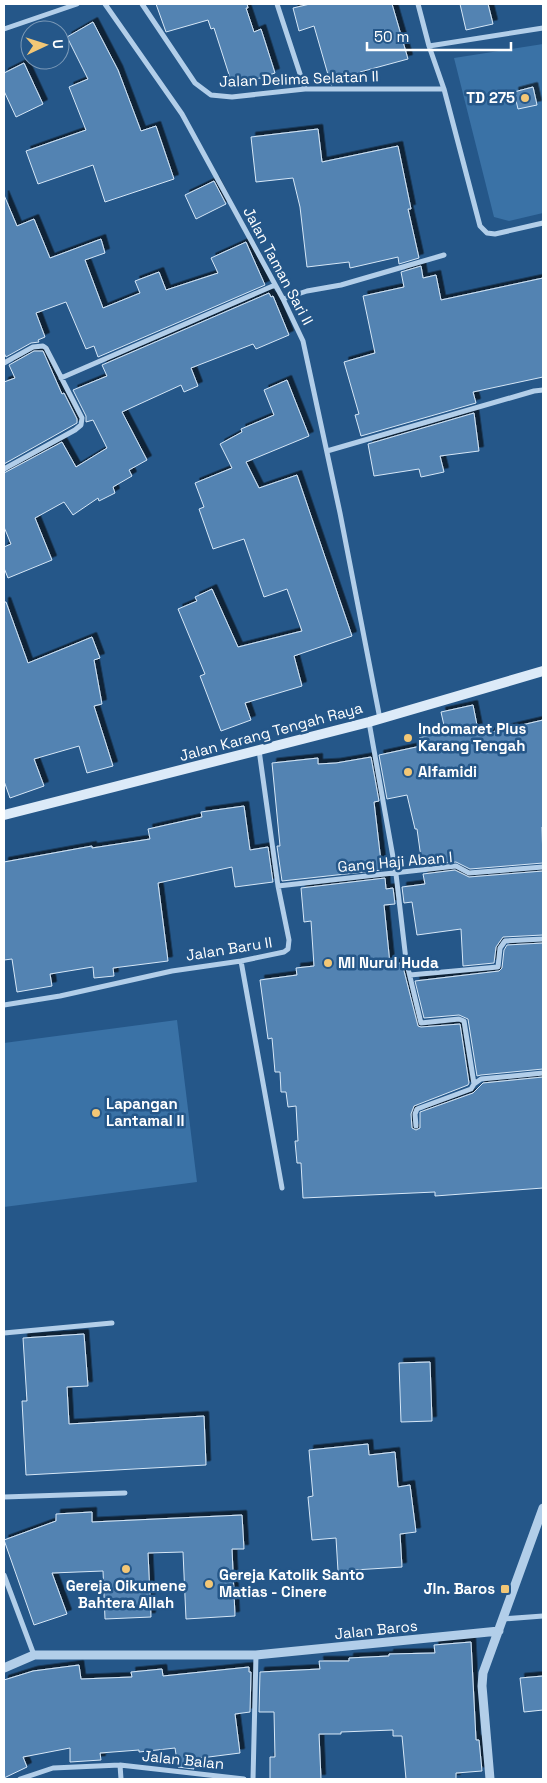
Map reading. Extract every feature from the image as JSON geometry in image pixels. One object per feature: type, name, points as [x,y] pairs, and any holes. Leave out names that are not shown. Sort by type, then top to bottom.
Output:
[{"type":"main road","name":"Jalan Karang Tengah Raya","points":[[4,815],[369,722],[543,671]]},
{"type":"street","points":[[4,29],[78,4]]},
{"type":"street","name":"Jalan Taman Sari II","points":[[105,4],[182,114],[283,299],[303,341],[327,451],[380,719]]},
{"type":"street","name":"Jalan Delima Selatan II","points":[[142,4],[195,83],[211,95],[232,97],[305,89],[444,88]]},
{"type":"street","points":[[277,4],[305,89]]},
{"type":"street","points":[[418,4],[429,46],[444,88],[480,226],[487,232],[495,234],[543,223]]},
{"type":"street","points":[[429,46],[543,28]]},
{"type":"street","points":[[283,299],[307,291],[341,285],[444,255]]},
{"type":"street","points":[[61,378],[275,285]]},
{"type":"street","points":[[4,363],[33,347],[43,346],[46,348],[82,418],[81,425],[76,430],[4,469]]},
{"type":"street","points":[[327,451],[543,390]]},
{"type":"street","points":[[369,722],[396,874],[410,975],[421,1023],[459,1019],[464,1021],[474,1084]]},
{"type":"street","name":"Jalan Baru II","points":[[4,1005],[60,996],[172,971],[241,961],[284,952],[288,949],[289,940],[278,886],[258,750]]},
{"type":"street","name":"Gang Haji Aban I","points":[[278,886],[456,866],[469,873],[543,867]]},
{"type":"street","points":[[410,975],[498,967],[500,948],[505,941],[543,939]]},
{"type":"street","points":[[241,961],[282,1188]]},
{"type":"street","points":[[416,1126],[415,1114],[417,1109],[471,1089],[481,1079],[543,1073]]},
{"type":"street","points":[[4,1333],[112,1323]]},
{"type":"street","points":[[4,1497],[125,1493]]},
{"type":"street","points":[[490,1779],[482,1686],[483,1673],[543,1508]]},
{"type":"street","points":[[4,1575],[34,1655],[4,1668]]},
{"type":"street","points":[[503,1619],[543,1616]]},
{"type":"street","name":"Jalan Baros","points":[[34,1655],[256,1655],[499,1631]]},
{"type":"street","points":[[253,1779],[256,1655]]},
{"type":"street","name":"Jalan Balan","points":[[20,1779],[53,1768],[120,1765],[244,1779]]},
{"type":"street","name":"Jalan Balan","points":[[120,1765],[121,1779]]},
{"type":"shaded area","points":[[543,44],[543,213],[509,221],[494,217],[454,58]]},
{"type":"shaded area","name":"Lapangan Lantamal II","points":[[177,1020],[197,1182],[4,1207],[4,1043]]},
{"type":"building","points":[[156,4],[247,4],[248,8],[246,8],[254,32],[261,29],[275,73],[233,87],[214,28],[211,29],[208,20],[166,32]]},
{"type":"building","points":[[310,4],[392,4],[408,59],[360,72],[362,76],[331,85],[314,26],[299,31],[293,8]]},
{"type":"building","points":[[460,4],[488,4],[493,24],[466,30]]},
{"type":"building","points":[[93,22],[118,70],[141,131],[156,126],[174,179],[105,202],[93,165],[38,184],[26,151],[86,130],[69,87],[88,79],[70,43],[70,35]]},
{"type":"building","points":[[20,65],[20,70],[27,70],[43,104],[16,117],[4,91],[4,73]]},
{"type":"building","name":"TD 275","points":[[533,87],[537,105],[518,109],[514,92]]},
{"type":"building","points":[[318,129],[322,162],[398,146],[411,209],[408,209],[419,258],[399,264],[398,257],[350,268],[349,262],[307,267],[300,207],[293,178],[256,182],[251,137]]},
{"type":"building","points":[[214,181],[226,204],[196,219],[185,195]]},
{"type":"building","points":[[4,195],[17,226],[34,219],[50,258],[101,239],[105,253],[85,260],[103,308],[140,293],[135,281],[159,272],[166,290],[218,273],[211,258],[246,242],[265,285],[98,357],[94,346],[86,349],[66,302],[36,313],[45,337],[38,340],[39,342],[31,343],[6,357],[4,353]]},
{"type":"building","points":[[421,266],[423,278],[436,275],[441,300],[543,278],[543,377],[473,392],[476,403],[361,436],[355,415],[359,414],[344,362],[375,353],[363,296],[404,287],[401,272]]},
{"type":"building","points":[[269,293],[271,297],[273,296],[289,335],[256,349],[253,344],[191,368],[198,386],[184,392],[181,385],[122,412],[147,460],[129,470],[132,476],[113,487],[115,493],[99,501],[98,498],[73,515],[64,502],[35,518],[52,560],[8,578],[4,568],[4,547],[11,544],[4,527],[4,473],[62,442],[76,467],[107,448],[93,420],[86,422],[86,416],[73,390],[107,376],[102,365]]},
{"type":"building","points":[[34,351],[43,351],[62,394],[64,393],[77,419],[77,423],[4,464],[4,382],[15,378],[9,365]]},
{"type":"building","points":[[287,380],[309,436],[246,462],[259,488],[297,475],[352,636],[294,656],[302,686],[245,703],[251,720],[221,731],[200,676],[205,674],[178,609],[197,601],[195,597],[212,589],[238,647],[302,631],[287,589],[264,597],[244,539],[213,549],[199,509],[204,507],[195,483],[232,468],[220,444],[242,432],[241,429],[274,415],[264,390]]},
{"type":"building","points":[[474,413],[479,451],[440,456],[444,472],[421,477],[419,469],[374,476],[368,444]]},
{"type":"building","points":[[4,602],[6,602],[28,663],[92,637],[100,658],[94,660],[102,704],[94,706],[113,766],[87,773],[79,746],[34,759],[44,786],[10,798],[4,781]]},
{"type":"building","points":[[473,705],[479,735],[543,720],[543,863],[470,869],[456,862],[422,865],[417,829],[415,829],[407,795],[387,799],[379,755],[421,746],[419,738],[445,730],[441,712]]},
{"type":"building","points":[[371,757],[379,801],[374,802],[382,870],[282,881],[277,846],[280,846],[272,763],[318,758],[318,764],[336,763]]},
{"type":"building","points":[[244,806],[250,850],[268,847],[273,882],[235,887],[232,867],[158,883],[168,961],[113,968],[114,976],[94,978],[93,967],[50,974],[52,986],[17,992],[12,959],[4,960],[4,862],[92,846],[92,848],[150,839],[148,829],[202,817],[201,812]]},
{"type":"building","points":[[455,870],[469,877],[543,871],[543,935],[503,937],[496,947],[494,963],[463,966],[461,929],[417,935],[412,902],[404,903],[402,887],[425,884],[423,874]]},
{"type":"building","points":[[385,878],[386,889],[393,888],[395,904],[384,905],[390,964],[402,963],[418,1026],[460,1024],[469,1083],[414,1106],[411,1114],[412,1128],[416,1130],[420,1128],[420,1112],[473,1093],[483,1083],[543,1077],[543,1188],[435,1196],[435,1192],[303,1198],[301,1163],[297,1163],[295,1141],[298,1141],[296,1106],[288,1107],[286,1092],[281,1092],[280,1072],[275,1072],[272,1038],[268,1039],[260,980],[297,975],[296,968],[314,966],[311,921],[304,922],[301,888]]},
{"type":"building","points":[[543,943],[543,1069],[477,1076],[468,1019],[459,1015],[424,1018],[415,981],[499,971],[502,968],[504,950],[507,945]]},
{"type":"building","points":[[84,1334],[88,1386],[67,1387],[69,1424],[204,1416],[206,1465],[26,1475],[22,1401],[27,1401],[23,1338]]},
{"type":"building","points":[[430,1362],[432,1421],[401,1422],[399,1363]]},
{"type":"building","points":[[368,1444],[369,1455],[395,1452],[398,1487],[410,1485],[416,1532],[400,1534],[402,1567],[338,1571],[336,1538],[312,1540],[308,1497],[313,1496],[309,1450]]},
{"type":"building","points":[[92,1512],[92,1522],[242,1515],[244,1549],[232,1549],[235,1616],[186,1619],[183,1552],[148,1553],[151,1617],[105,1619],[103,1571],[52,1573],[67,1614],[34,1625],[4,1540],[56,1521],[56,1514]]},
{"type":"building","points":[[471,1642],[476,1740],[479,1740],[482,1771],[456,1773],[456,1779],[406,1779],[402,1736],[393,1736],[393,1730],[319,1734],[321,1779],[270,1779],[270,1757],[275,1757],[274,1712],[259,1712],[260,1672],[320,1669],[319,1661],[349,1661],[349,1658],[389,1656],[389,1654],[435,1653],[434,1645]]},
{"type":"building","points":[[79,1665],[81,1679],[132,1677],[131,1672],[162,1669],[163,1676],[249,1667],[249,1672],[251,1672],[250,1712],[235,1714],[240,1753],[193,1759],[194,1769],[178,1767],[175,1748],[139,1752],[139,1750],[100,1753],[101,1760],[70,1762],[70,1748],[23,1757],[27,1767],[4,1778],[4,1680],[33,1671]]},
{"type":"building","points":[[543,1676],[543,1710],[524,1712],[520,1678]]},
{"type":"place","name":"TD 275","points":[[525,98]]},
{"type":"place","name":"Indomaret Plus Karang Tengah","points":[[408,738]]},
{"type":"place","name":"Alfamidi","points":[[408,772]]},
{"type":"place","name":"MI Nurul Huda","points":[[328,963]]},
{"type":"place","name":"Lapangan Lantamal II","points":[[96,1113]]},
{"type":"place","name":"Gereja Oikumene Bahtera Allah","points":[[126,1569]]},
{"type":"place","name":"Gereja Katolik Santo Matias - Cinere","points":[[209,1584]]},
{"type":"place","name":"Jln. Baros","points":[[505,1589]]}]
